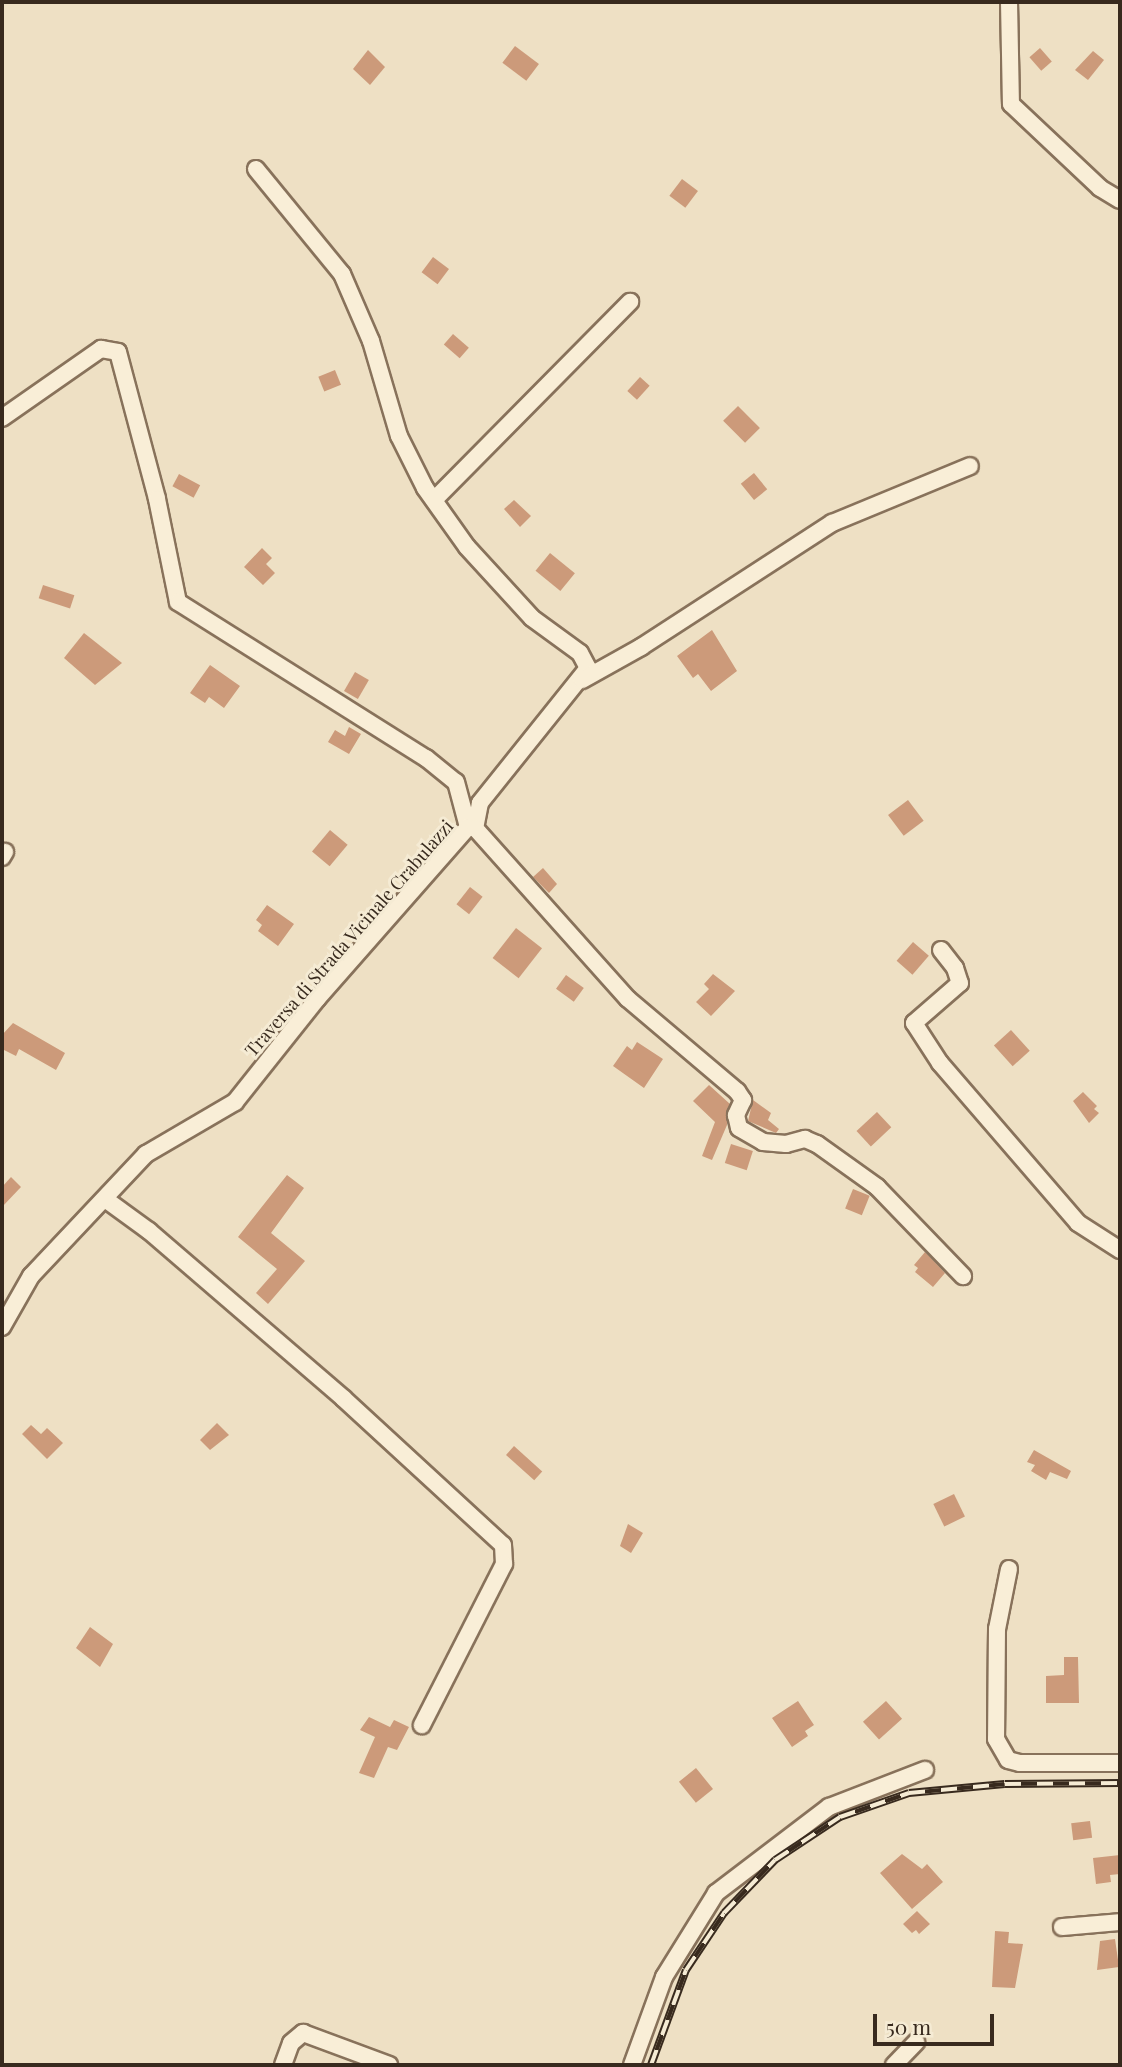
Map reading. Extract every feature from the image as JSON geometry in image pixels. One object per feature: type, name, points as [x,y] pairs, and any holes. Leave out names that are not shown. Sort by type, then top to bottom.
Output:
[{"type":"street","points":[[1009,2],[1011,104],[1100,188],[1120,200]]},
{"type":"street","points":[[256,169],[342,274],[371,341],[399,436],[434,500],[467,547],[532,618],[580,653],[588,668],[582,680],[535,731],[480,803],[472,827]]},
{"type":"street","points":[[434,500],[630,302]]},
{"type":"street","points":[[2,418],[101,349],[118,352],[157,499],[178,602],[426,758],[456,782],[472,827]]},
{"type":"street","points":[[582,680],[641,647],[832,523],[970,466]]},
{"type":"street","name":"Traversa di Strada Vicinale Crabulazzi","points":[[2,1327],[31,1276],[146,1154],[235,1102],[317,999],[472,827],[628,999],[737,1091],[743,1100],[736,1115],[739,1128],[763,1142],[786,1144],[805,1139],[817,1144],[877,1187],[963,1276]]},
{"type":"street","points":[[941,950],[955,968],[960,983],[914,1023],[940,1063],[1077,1223],[1120,1250]]},
{"type":"street","points":[[105,1199],[149,1231],[343,1398],[503,1545],[504,1564],[422,1725]]},
{"type":"street","points":[[1009,1569],[997,1629],[996,1739],[1008,1760],[1020,1763],[1120,1763]]},
{"type":"street","points":[[632,2065],[664,1977],[716,1893],[829,1807],[925,1770]]},
{"type":"street","points":[[1062,1927],[1120,1922]]},
{"type":"street","points":[[283,2065],[291,2043],[303,2033],[389,2065]]},
{"type":"street","points":[[894,2065],[916,2042]]},
{"type":"building","points":[[515,46],[539,64],[526,81],[502,63]]},
{"type":"building","points":[[1040,48],[1052,62],[1041,71],[1029,57]]},
{"type":"building","points":[[368,50],[385,67],[370,85],[353,69]]},
{"type":"building","points":[[1093,51],[1104,60],[1088,80],[1075,70]]},
{"type":"building","points":[[682,179],[698,191],[685,208],[669,196]]},
{"type":"building","points":[[433,257],[449,269],[438,284],[422,272]]},
{"type":"building","points":[[453,334],[469,348],[460,358],[444,345]]},
{"type":"building","points":[[335,370],[341,385],[324,392],[318,377]]},
{"type":"building","points":[[640,377],[650,386],[637,400],[627,391]]},
{"type":"building","points":[[738,406],[760,428],[745,443],[723,421]]},
{"type":"building","points":[[754,473],[767,489],[754,500],[741,484]]},
{"type":"building","points":[[179,474],[200,485],[194,498],[172,486]]},
{"type":"building","points":[[514,500],[531,516],[520,527],[504,509]]},
{"type":"building","points":[[262,548],[272,558],[266,564],[275,573],[263,585],[244,567]]},
{"type":"building","points":[[550,553],[575,573],[560,591],[536,571]]},
{"type":"building","points":[[43,585],[74,595],[70,609],[39,598]]},
{"type":"building","points":[[712,630],[737,671],[711,691],[698,674],[693,678],[677,656]]},
{"type":"building","points":[[84,633],[122,663],[95,685],[64,658]]},
{"type":"building","points":[[210,665],[240,686],[224,708],[209,697],[205,703],[190,693]]},
{"type":"building","points":[[355,672],[369,680],[358,699],[344,691]]},
{"type":"building","points":[[349,727],[361,734],[349,754],[328,742],[335,730],[345,736]]},
{"type":"building","points":[[908,800],[924,821],[904,836],[888,815]]},
{"type":"building","points":[[330,830],[348,845],[330,866],[312,851]]},
{"type":"building","points":[[543,868],[557,884],[549,893],[533,877]]},
{"type":"building","points":[[470,887],[483,897],[469,914],[456,904]]},
{"type":"building","points":[[267,905],[294,924],[278,946],[258,931],[262,925],[256,920]]},
{"type":"building","points":[[516,928],[542,948],[519,978],[493,958]]},
{"type":"building","points":[[913,942],[929,956],[912,975],[897,961]]},
{"type":"building","points":[[713,974],[735,991],[711,1016],[696,1002],[709,989],[704,984]]},
{"type":"building","points":[[566,975],[584,988],[574,1002],[556,989]]},
{"type":"building","points":[[13,1023],[65,1053],[56,1070],[19,1049],[16,1056],[2,1049],[2,1035]]},
{"type":"building","points":[[1011,1030],[1030,1051],[1013,1066],[994,1045]]},
{"type":"building","points":[[637,1042],[663,1059],[644,1088],[613,1066],[627,1046],[632,1050]]},
{"type":"building","points":[[709,1085],[730,1104],[727,1125],[712,1160],[702,1156],[715,1122],[693,1101]]},
{"type":"building","points":[[1083,1092],[1097,1106],[1094,1109],[1099,1113],[1089,1123],[1073,1101]]},
{"type":"building","points":[[753,1100],[771,1113],[768,1120],[779,1129],[776,1133],[748,1121]]},
{"type":"building","points":[[877,1112],[891,1127],[871,1146],[857,1131]]},
{"type":"building","points":[[731,1144],[753,1151],[747,1170],[725,1163]]},
{"type":"building","points":[[287,1175],[304,1188],[271,1233],[305,1261],[268,1304],[256,1293],[277,1269],[238,1237]]},
{"type":"building","points":[[11,1177],[21,1187],[2,1207],[2,1187]]},
{"type":"building","points":[[853,1189],[870,1196],[862,1215],[845,1208]]},
{"type":"building","points":[[925,1252],[945,1273],[933,1287],[915,1272],[918,1268],[914,1265]]},
{"type":"building","points":[[217,1423],[229,1435],[210,1450],[200,1440]]},
{"type":"building","points":[[31,1425],[41,1434],[47,1428],[63,1443],[47,1459],[22,1434]]},
{"type":"building","points":[[514,1446],[542,1471],[534,1480],[506,1455]]},
{"type":"building","points":[[1034,1450],[1071,1471],[1067,1479],[1050,1472],[1046,1480],[1031,1471],[1035,1465],[1027,1462]]},
{"type":"building","points":[[954,1494],[965,1516],[944,1527],[933,1504]]},
{"type":"building","points":[[628,1524],[643,1533],[631,1553],[620,1546]]},
{"type":"building","points":[[90,1627],[113,1644],[100,1667],[76,1648]]},
{"type":"building","points":[[1064,1657],[1078,1657],[1079,1703],[1046,1703],[1046,1676],[1064,1675]]},
{"type":"building","points":[[798,1701],[814,1725],[805,1731],[808,1736],[792,1747],[772,1718]]},
{"type":"building","points":[[886,1701],[902,1719],[879,1740],[863,1722]]},
{"type":"building","points":[[369,1717],[390,1727],[394,1720],[409,1727],[397,1750],[388,1747],[374,1778],[359,1773],[375,1737],[360,1730]]},
{"type":"building","points":[[696,1768],[713,1789],[696,1803],[679,1782]]},
{"type":"building","points":[[1090,1821],[1092,1838],[1073,1840],[1071,1823]]},
{"type":"building","points":[[902,1854],[922,1869],[927,1864],[943,1882],[912,1909],[880,1873]]},
{"type":"building","points":[[1120,1855],[1120,1874],[1110,1875],[1111,1882],[1096,1884],[1093,1858]]},
{"type":"building","points":[[917,1911],[930,1924],[919,1934],[916,1930],[912,1933],[903,1924]]},
{"type":"building","points":[[995,1931],[1009,1932],[1008,1943],[1023,1944],[1015,1988],[992,1987]]},
{"type":"building","points":[[1115,1939],[1119,1967],[1097,1970],[1100,1941]]},
{"type":"railway","points":[[651,2065],[686,1970],[724,1913],[775,1860],[840,1817],[909,1793],[1005,1784],[1120,1783]]}]
